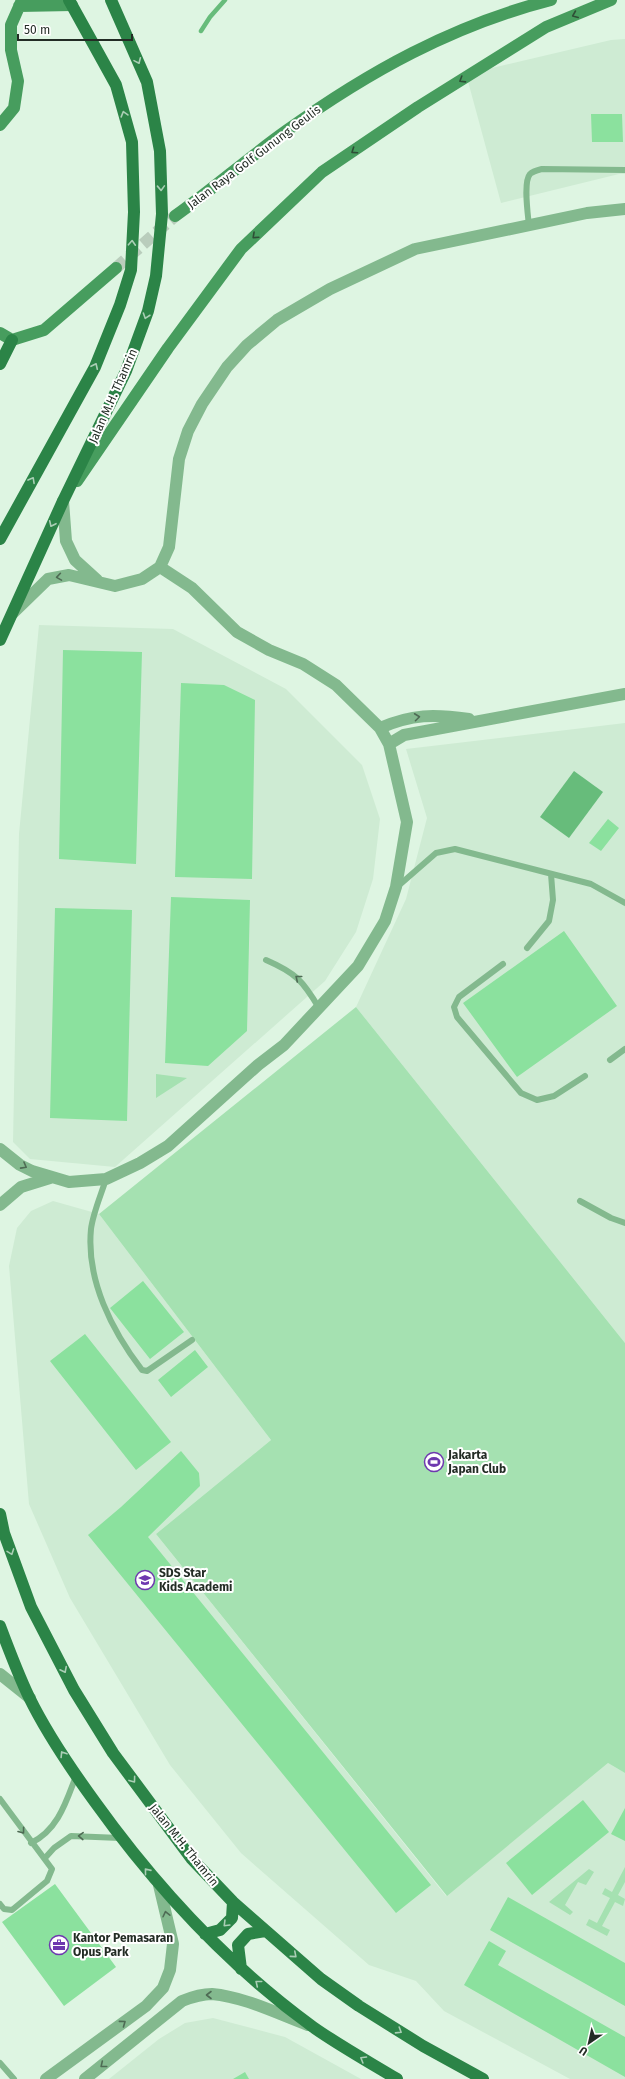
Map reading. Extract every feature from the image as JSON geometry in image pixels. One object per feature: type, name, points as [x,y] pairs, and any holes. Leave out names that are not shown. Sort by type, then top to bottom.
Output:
[{"type":"main road","name":"Jalan M.H. Thamrin","points":[[0,640],[63,501],[126,371],[148,311],[156,276],[161,222],[160,152],[147,82],[111,0]]},
{"type":"main road","name":"Jalan Raya Golf Gunung Geulis","points":[[175,216],[285,131],[347,90],[394,62],[467,26],[551,0]]},
{"type":"main road","points":[[63,501],[168,348],[241,249],[322,172],[418,107],[546,28],[611,0]]},
{"type":"main road","points":[[0,125],[14,108],[18,81],[11,50],[11,25],[21,3],[70,2],[116,85],[132,142],[134,212],[131,270],[120,305],[95,367],[0,539]]},
{"type":"main road","points":[[0,364],[12,340],[44,330],[116,268]]},
{"type":"main road","points":[[0,333],[12,340]]},
{"type":"main road","name":"Jalan M.H. Thamrin","points":[[0,1514],[2,1534],[31,1607],[74,1690],[113,1753],[191,1858],[233,1902],[321,1979],[359,2006],[423,2046],[483,2079]]},
{"type":"main road","points":[[0,1626],[30,1698],[76,1776],[120,1838],[159,1885],[205,1934],[241,1969],[313,2026],[397,2079]]},
{"type":"main road","points":[[205,1934],[220,1930],[232,1918],[233,1902]]},
{"type":"main road","points":[[241,1969],[238,1945],[248,1934],[265,1931]]},
{"type":"street","points":[[10,616],[48,579],[69,575],[115,586],[142,579],[160,567],[169,547],[179,459],[188,431],[202,404],[227,367],[247,345],[277,320],[330,289],[415,249],[587,213],[625,209]]},
{"type":"street","points":[[63,501],[66,541],[75,560],[98,581]]},
{"type":"street","points":[[0,1149],[20,1165],[50,1178],[69,1182],[106,1179],[140,1163],[168,1146],[258,1065],[284,1045],[358,966],[385,920],[396,887],[406,822],[389,744],[380,728],[336,685],[303,664],[269,650],[237,632],[192,588],[160,567]]},
{"type":"street","points":[[389,744],[404,736],[625,694]]},
{"type":"street","points":[[380,728],[399,719],[437,715],[478,721]]},
{"type":"street","points":[[0,1205],[21,1187],[50,1178]]},
{"type":"street","points":[[0,1674],[30,1698]]},
{"type":"street","points":[[46,2079],[146,2006],[163,1988],[170,1970],[173,1944],[159,1885]]},
{"type":"street","points":[[85,2079],[182,2001],[196,1996],[212,1994],[234,1999],[313,2026]]},
{"type":"lane","points":[[529,226],[527,182],[530,174],[535,171],[542,169],[625,170]]},
{"type":"lane","points":[[396,887],[436,853],[455,849],[591,884],[625,903]]},
{"type":"lane","points":[[527,948],[549,921],[553,900],[551,874]]},
{"type":"lane","points":[[266,960],[286,969],[304,983],[319,1008]]},
{"type":"lane","points":[[503,964],[459,996],[454,1007],[457,1017],[521,1093],[538,1100],[554,1096],[585,1076]]},
{"type":"lane","points":[[610,1060],[625,1049]]},
{"type":"lane","points":[[106,1179],[91,1229],[91,1244],[95,1277],[107,1316],[142,1370],[147,1371],[192,1340]]},
{"type":"lane","points":[[580,1201],[611,1218],[625,1223]]},
{"type":"lane","points":[[31,1843],[43,1836],[57,1821],[76,1776]]},
{"type":"lane","points":[[0,1799],[31,1843],[52,1869],[47,1881],[12,1910],[4,1909],[0,1904]]},
{"type":"lane","points":[[44,1858],[54,1848],[71,1836],[120,1838]]},
{"type":"lane","points":[[0,2063],[14,2079]]},
{"type":"shaded area","points":[[625,39],[625,174],[619,174],[501,203],[466,74],[611,40]]},
{"type":"shaded area","points":[[39,625],[173,629],[286,689],[362,765],[380,819],[373,879],[356,932],[325,981],[115,1167],[30,1159],[13,1142],[19,834]]},
{"type":"shaded area","points":[[625,723],[625,1343],[356,1007],[406,899],[427,818],[406,749]]},
{"type":"shaded area","points":[[574,771],[603,792],[569,838],[540,817]]},
{"type":"shaded area","name":"Jakarta Japan Club","points":[[356,1007],[625,1343],[625,1773],[608,1763],[447,1896],[156,1534],[271,1440],[99,1214]]},
{"type":"shaded area","points":[[156,1074],[187,1078],[156,1098]]},
{"type":"shaded area","points":[[53,1201],[99,1214],[271,1440],[156,1534],[446,1896],[608,1763],[625,1773],[625,2079],[570,2079],[444,2011],[416,1981],[369,1965],[241,1853],[170,1765],[70,1598],[29,1504],[9,1266],[17,1228],[31,1211]]},
{"type":"shaded area","points":[[625,1867],[625,1882],[618,1895],[625,1899],[623,1906],[615,1902],[602,1926],[610,1930],[607,1936],[586,1925],[589,1919],[597,1923],[610,1898],[602,1894],[605,1888],[612,1892]]},
{"type":"shaded area","points":[[589,1869],[594,1872],[586,1885],[578,1882],[565,1905],[573,1912],[570,1915],[549,1902]]},
{"type":"shaded area","points":[[213,2018],[285,2037],[361,2079],[109,2079],[159,2039],[185,2023]]},
{"type":"building","points":[[591,114],[622,114],[623,142],[592,142]]},
{"type":"building","points":[[63,650],[142,652],[136,864],[59,859]]},
{"type":"building","points":[[181,683],[224,685],[255,700],[252,879],[175,877]]},
{"type":"building","points":[[608,819],[619,828],[601,851],[589,843]]},
{"type":"building","points":[[171,897],[250,900],[247,1031],[208,1066],[165,1063]]},
{"type":"building","points":[[55,908],[132,910],[127,1121],[50,1118]]},
{"type":"building","points":[[564,931],[617,1006],[517,1077],[463,1003]]},
{"type":"building","points":[[143,1281],[184,1332],[150,1359],[110,1308]]},
{"type":"building","points":[[85,1334],[171,1442],[136,1470],[50,1361]]},
{"type":"building","points":[[195,1350],[208,1367],[171,1397],[158,1380]]},
{"type":"building","points":[[181,1451],[199,1473],[200,1486],[148,1537],[431,1885],[396,1913],[88,1535],[121,1507]]},
{"type":"building","points":[[583,1800],[609,1832],[532,1895],[506,1863]]},
{"type":"building","points":[[625,1808],[625,1841],[611,1834]]},
{"type":"building","name":"Kantor Pemasaran Opus Park","points":[[55,1884],[116,1967],[64,2006],[2,1922]]},
{"type":"building","points":[[508,1897],[625,1963],[625,2006],[490,1930]]},
{"type":"building","points":[[489,1941],[506,1951],[498,1965],[625,2037],[625,2077],[464,1985]]},
{"type":"building","points":[[245,2072],[249,2079],[233,2079]]},
{"type":"waterway","points":[[201,31],[210,17],[225,0]]},
{"type":"tunnel","points":[[116,268],[175,216]]},
{"type":"place","name":"Jakarta Japan Club","points":[[434,1462]]},
{"type":"place","name":"SDS Star Kids Academi","points":[[145,1580]]},
{"type":"place","name":"Kantor Pemasaran Opus Park","points":[[59,1945]]}]
